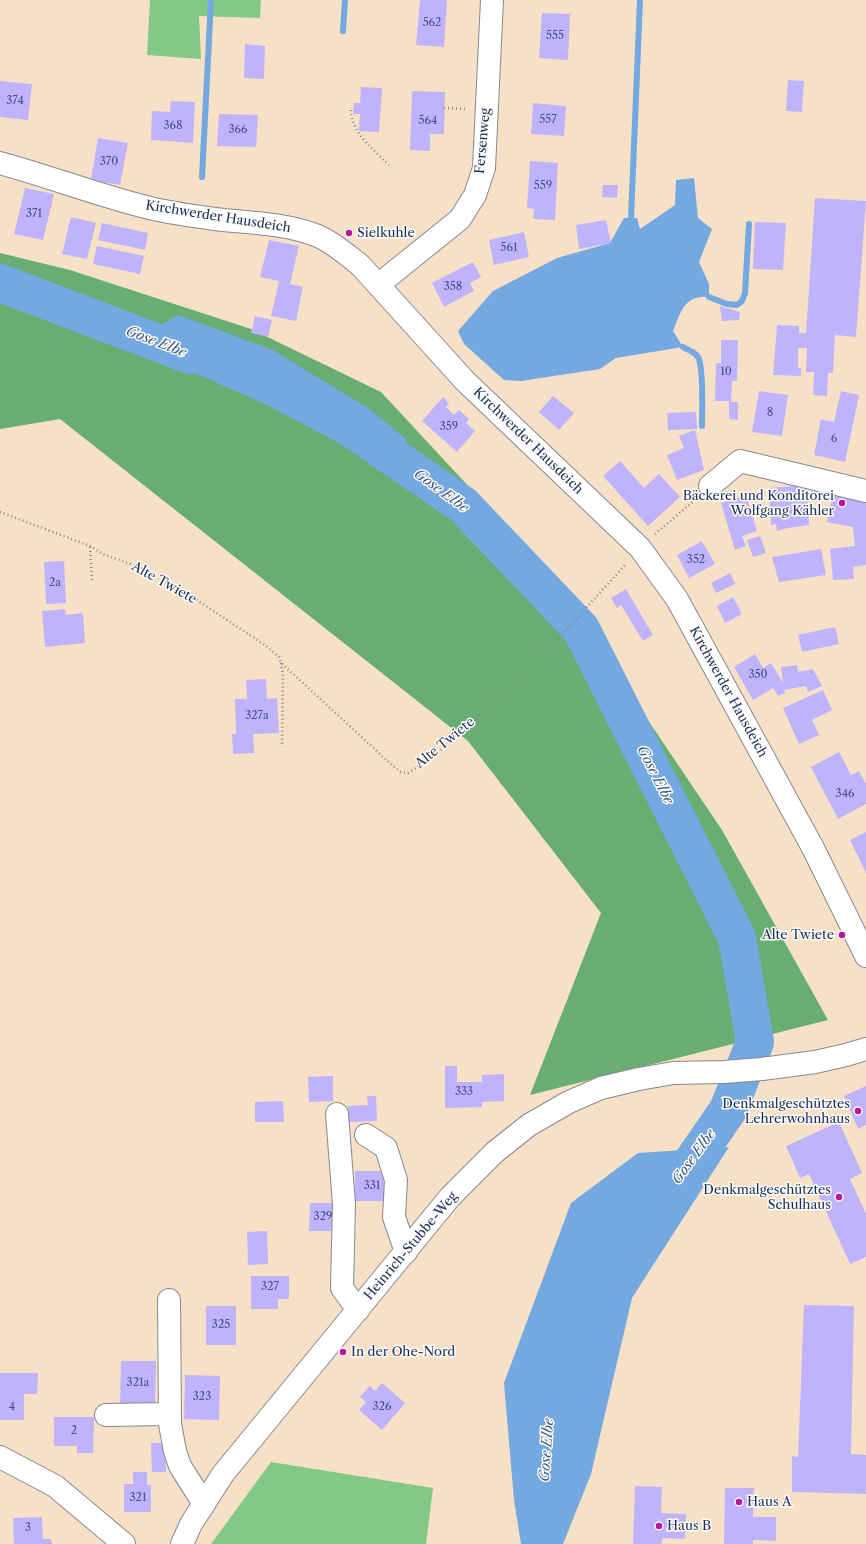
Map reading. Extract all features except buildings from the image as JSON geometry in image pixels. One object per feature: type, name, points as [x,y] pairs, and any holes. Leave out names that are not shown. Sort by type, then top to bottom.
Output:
[{"type":"street","name":"Fersenweg","points":[[378,285],[460,219],[475,195],[484,168],[492,0]]},
{"type":"street","name":"Kirchwerder Hausdeich","points":[[0,163],[36,173],[111,198],[155,209],[217,219],[295,228],[319,237],[341,250],[360,266],[465,381],[640,548],[677,599],[813,848],[866,956]]},
{"type":"street","points":[[710,486],[740,461],[866,491]]},
{"type":"street","name":"Heinrich-Stubbe-Weg","points":[[182,1544],[191,1524],[223,1474],[450,1198],[495,1152],[529,1125],[569,1102],[601,1088],[673,1073],[724,1072],[815,1062],[866,1049]]},
{"type":"street","points":[[338,1114],[344,1204],[342,1288],[358,1310]]},
{"type":"street","points":[[366,1135],[386,1148],[396,1180],[394,1217],[406,1252]]},
{"type":"street","points":[[169,1300],[170,1424],[175,1451],[180,1466],[204,1504]]},
{"type":"street","points":[[106,1415],[170,1414]]},
{"type":"street","points":[[0,1457],[55,1486],[124,1544]]},
{"type":"path","points":[[351,110],[353,124],[357,132],[389,165]]},
{"type":"path","name":"Alte Twiete","points":[[0,512],[90,546],[103,554],[141,568],[180,589],[265,645],[279,657],[281,663],[393,766],[401,772],[408,773],[434,756],[473,722],[506,687],[558,639],[640,548],[710,486]]},
{"type":"path","points":[[90,546],[92,580]]},
{"type":"path","points":[[281,663],[283,675],[282,747]]},
{"type":"green space","points":[[150,0],[261,0],[260,18],[199,16],[201,59],[147,55]]},
{"type":"green space","points":[[0,253],[70,270],[251,329],[381,392],[548,572],[722,830],[828,1020],[530,1095],[601,913],[468,741],[60,419],[0,429]]},
{"type":"green space","points":[[271,1462],[433,1488],[426,1544],[211,1544]]},
{"type":"water","points":[[694,178],[698,218],[712,229],[699,262],[709,284],[709,297],[694,299],[681,311],[673,331],[683,347],[616,358],[600,369],[521,381],[504,380],[464,344],[458,331],[493,291],[557,258],[610,243],[624,218],[637,218],[640,229],[675,205],[676,180]]},
{"type":"water","points":[[178,315],[273,350],[371,410],[407,440],[382,473],[347,447],[263,403],[128,344]]},
{"type":"water","points":[[729,1147],[632,1298],[591,1474],[563,1544],[521,1544],[514,1500],[504,1383],[571,1203],[638,1153]]},
{"type":"waterway","points":[[202,177],[211,0]]},
{"type":"waterway","points":[[343,31],[345,0]]},
{"type":"waterway","points":[[631,218],[640,0]]},
{"type":"waterway","points":[[709,297],[727,304],[737,305],[742,301],[745,293],[749,224]]},
{"type":"waterway","name":"Gose Elbe","points":[[0,283],[190,355]]},
{"type":"waterway","points":[[683,347],[695,354],[700,362],[702,426]]},
{"type":"waterway","name":"Gose Elbe","points":[[351,428],[463,505],[581,629],[737,938],[755,1042],[728,1110],[679,1181],[670,1190]]},
{"type":"place","name":"Sielkuhle","points":[[349,233]]},
{"type":"place","name":"Bäckerei und Konditorei Wolfgang Kähler","points":[[842,503]]},
{"type":"place","name":"Alte Twiete","points":[[842,935]]},
{"type":"place","name":"Denkmalgeschütztes Lehrerwohnhaus","points":[[858,1111]]},
{"type":"place","name":"Denkmalgeschütztes Schulhaus","points":[[839,1197]]},
{"type":"place","name":"In der Ohe-Nord","points":[[343,1352]]},
{"type":"place","name":"Haus A","points":[[739,1502]]},
{"type":"place","name":"Haus B","points":[[659,1526]]}]
